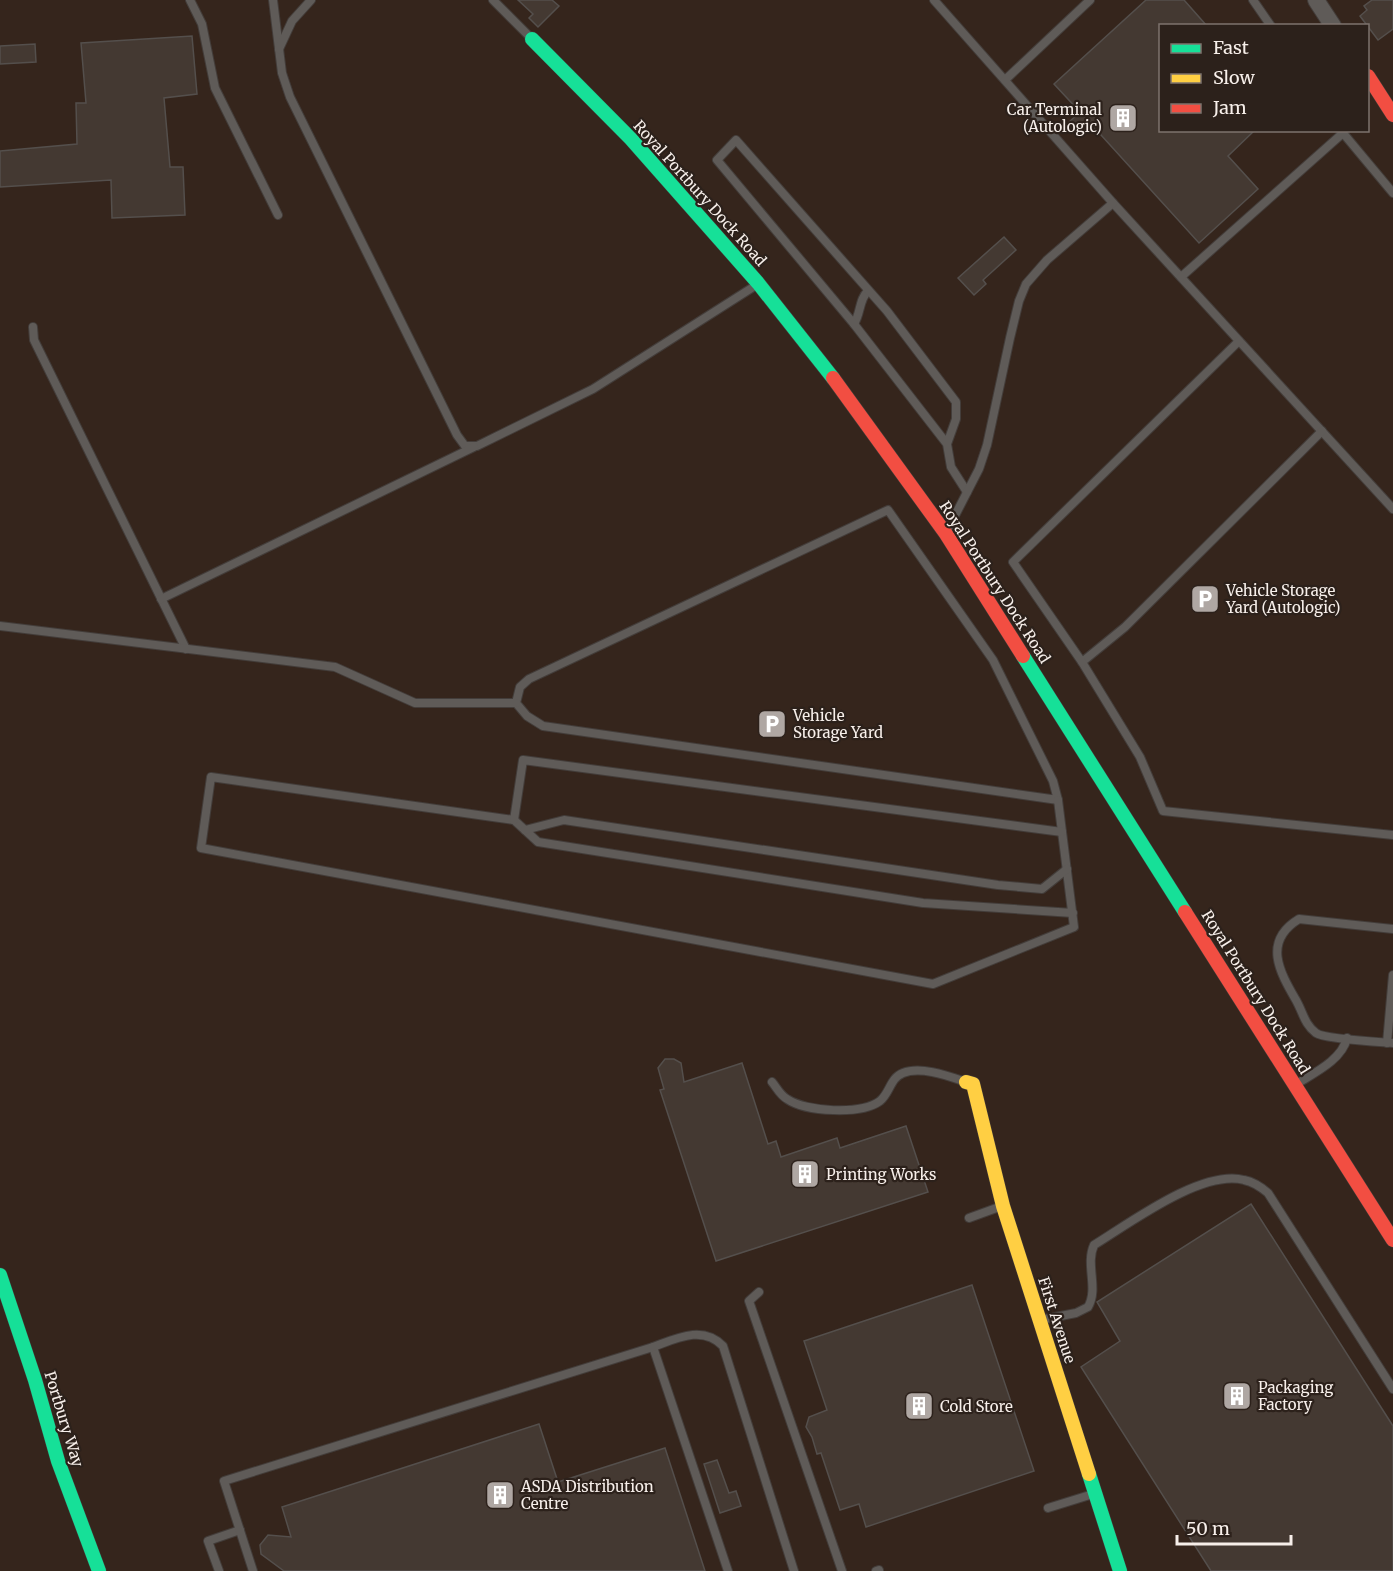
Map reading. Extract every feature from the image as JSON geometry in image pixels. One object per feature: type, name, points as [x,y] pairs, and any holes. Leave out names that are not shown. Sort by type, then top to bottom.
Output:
[{"type":"street","points":[[1316,0],[1333,24]]},
{"type":"street","name":"Royal Portbury Dock Road","points":[[532,39],[631,139],[758,283],[837,383],[946,534],[1393,1240]]},
{"type":"street","points":[[1369,78],[1393,115]]},
{"type":"street","name":"First Avenue","points":[[966,1082],[973,1084],[1003,1206],[1120,1571]]},
{"type":"street","name":"Portbury Way","points":[[0,1275],[35,1380],[57,1461],[99,1571]]},
{"type":"lane","points":[[190,0],[202,24],[215,88],[278,215]]},
{"type":"lane","points":[[273,0],[282,73],[291,97],[457,435],[465,446],[477,446]]},
{"type":"lane","points":[[279,50],[292,21],[311,0]]},
{"type":"lane","name":"Royal Portbury Dock Road","points":[[493,0],[532,39]]},
{"type":"lane","points":[[934,0],[1113,203],[1393,509]]},
{"type":"lane","points":[[1005,80],[1090,0]]},
{"type":"lane","points":[[1253,0],[1270,24]]},
{"type":"lane","points":[[1181,277],[1342,132],[1393,193]]},
{"type":"lane","points":[[947,444],[956,419],[956,402],[927,362],[868,291],[736,140],[717,160],[854,324],[947,444],[951,467],[967,492]]},
{"type":"lane","points":[[946,534],[979,469],[987,445],[1010,338],[1019,301],[1026,284],[1047,260],[1113,203]]},
{"type":"lane","points":[[161,599],[593,389],[758,283]]},
{"type":"lane","points":[[854,324],[858,318],[864,295],[868,291]]},
{"type":"lane","points":[[33,327],[34,340],[186,649]]},
{"type":"lane","points":[[1239,340],[1013,562],[1082,662],[1140,757],[1163,811],[1393,835]]},
{"type":"lane","points":[[1082,662],[1125,627],[1322,431]]},
{"type":"lane","points":[[516,703],[520,687],[529,679],[888,510],[993,660],[1053,781],[1058,801],[1073,913],[1074,927],[933,984],[201,848],[211,777],[514,820],[538,842],[923,903],[1073,913]]},
{"type":"lane","points":[[0,626],[335,668],[415,703],[516,703],[527,716],[543,726],[1058,801]]},
{"type":"lane","points":[[514,820],[523,760],[1062,832]]},
{"type":"lane","points":[[525,830],[564,820],[998,885],[1041,889],[1067,869]]},
{"type":"lane","points":[[1393,929],[1299,919],[1290,924],[1279,942],[1276,954],[1279,968],[1306,1023],[1317,1035],[1390,1043],[1393,975]]},
{"type":"lane","points":[[1295,1085],[1319,1071],[1344,1048],[1347,1038]]},
{"type":"lane","points":[[772,1082],[781,1095],[789,1101],[807,1108],[826,1110],[874,1105],[883,1099],[893,1081],[900,1074],[908,1072],[926,1072],[966,1082]]},
{"type":"lane","points":[[1040,1320],[1076,1313],[1088,1307],[1093,1291],[1090,1256],[1094,1245],[1181,1191],[1225,1180],[1242,1179],[1258,1185],[1268,1193],[1393,1389]]},
{"type":"lane","points":[[969,1218],[1003,1206]]},
{"type":"lane","points":[[759,1292],[749,1301],[842,1571]]},
{"type":"lane","points":[[253,1571],[224,1481],[654,1347],[685,1335],[701,1334],[716,1338],[723,1346],[795,1571]]},
{"type":"lane","points":[[654,1347],[728,1571]]},
{"type":"lane","points":[[1048,1508],[1096,1493]]},
{"type":"lane","points":[[219,1571],[208,1541],[240,1530]]},
{"type":"shaded area","points":[[0,0],[1393,0],[1393,1571],[0,1571]]},
{"type":"building","points":[[518,0],[552,0],[559,6],[538,27],[529,18],[533,14]]},
{"type":"building","name":"Car Terminal (Autologic)","points":[[1146,0],[1184,0],[1205,24],[1159,24],[1159,132],[1253,132],[1228,156],[1258,189],[1199,243],[1091,124],[1078,135],[1067,124],[1080,112],[1054,84]]},
{"type":"building","points":[[1372,0],[1393,0],[1393,29],[1378,40],[1369,28],[1369,24],[1366,24],[1360,16],[1367,10],[1364,6]]},
{"type":"building","points":[[192,36],[197,94],[164,98],[170,167],[183,167],[185,215],[112,218],[111,180],[0,187],[0,151],[77,144],[76,103],[86,103],[81,43]]},
{"type":"building","points":[[35,44],[36,62],[0,64],[0,46]]},
{"type":"building","points":[[1004,237],[1016,250],[983,280],[986,284],[974,295],[958,278]]},
{"type":"building","name":"Printing Works","points":[[665,1059],[674,1059],[681,1063],[684,1082],[742,1063],[768,1144],[776,1141],[781,1157],[837,1138],[840,1148],[906,1126],[928,1192],[716,1261],[660,1090],[664,1089],[658,1068]]},
{"type":"building","name":"Packaging Factory","points":[[1251,1204],[1393,1426],[1393,1571],[1211,1571],[1081,1367],[1120,1341],[1097,1302]]},
{"type":"building","name":"Cold Store","points":[[972,1285],[1034,1471],[866,1527],[859,1504],[840,1510],[821,1453],[817,1454],[806,1427],[809,1417],[827,1410],[804,1341]]},
{"type":"building","name":"ASDA Distribution Centre","points":[[539,1424],[558,1482],[665,1448],[705,1571],[284,1571],[261,1554],[260,1545],[268,1535],[291,1537],[282,1507]]},
{"type":"building","points":[[717,1460],[729,1493],[736,1491],[741,1506],[720,1513],[704,1464]]},
{"type":"traffic: fast","points":[[532,39],[631,139],[758,283],[833,378]]},
{"type":"traffic: fast","points":[[1023,656],[1185,912]]},
{"type":"traffic: fast","points":[[0,1275],[35,1380],[58,1461],[99,1571]]},
{"type":"traffic: fast","points":[[1089,1474],[1120,1571]]},
{"type":"traffic: slow","points":[[966,1082],[973,1084],[1003,1206],[1089,1474]]},
{"type":"traffic: jam","points":[[1369,78],[1393,115]]},
{"type":"traffic: jam","points":[[833,378],[946,534],[1023,656]]},
{"type":"traffic: jam","points":[[1185,912],[1393,1240]]},
{"type":"place","name":"Car Terminal (Autologic)","points":[[1123,118]]},
{"type":"place","name":"Vehicle Storage Yard (Autologic)","points":[[1205,599]]},
{"type":"place","name":"Vehicle Storage Yard","points":[[772,724]]},
{"type":"place","name":"Printing Works","points":[[805,1174]]},
{"type":"place","name":"Packaging Factory","points":[[1237,1396]]},
{"type":"place","name":"Cold Store","points":[[919,1406]]},
{"type":"place","name":"ASDA Distribution Centre","points":[[500,1495]]}]
